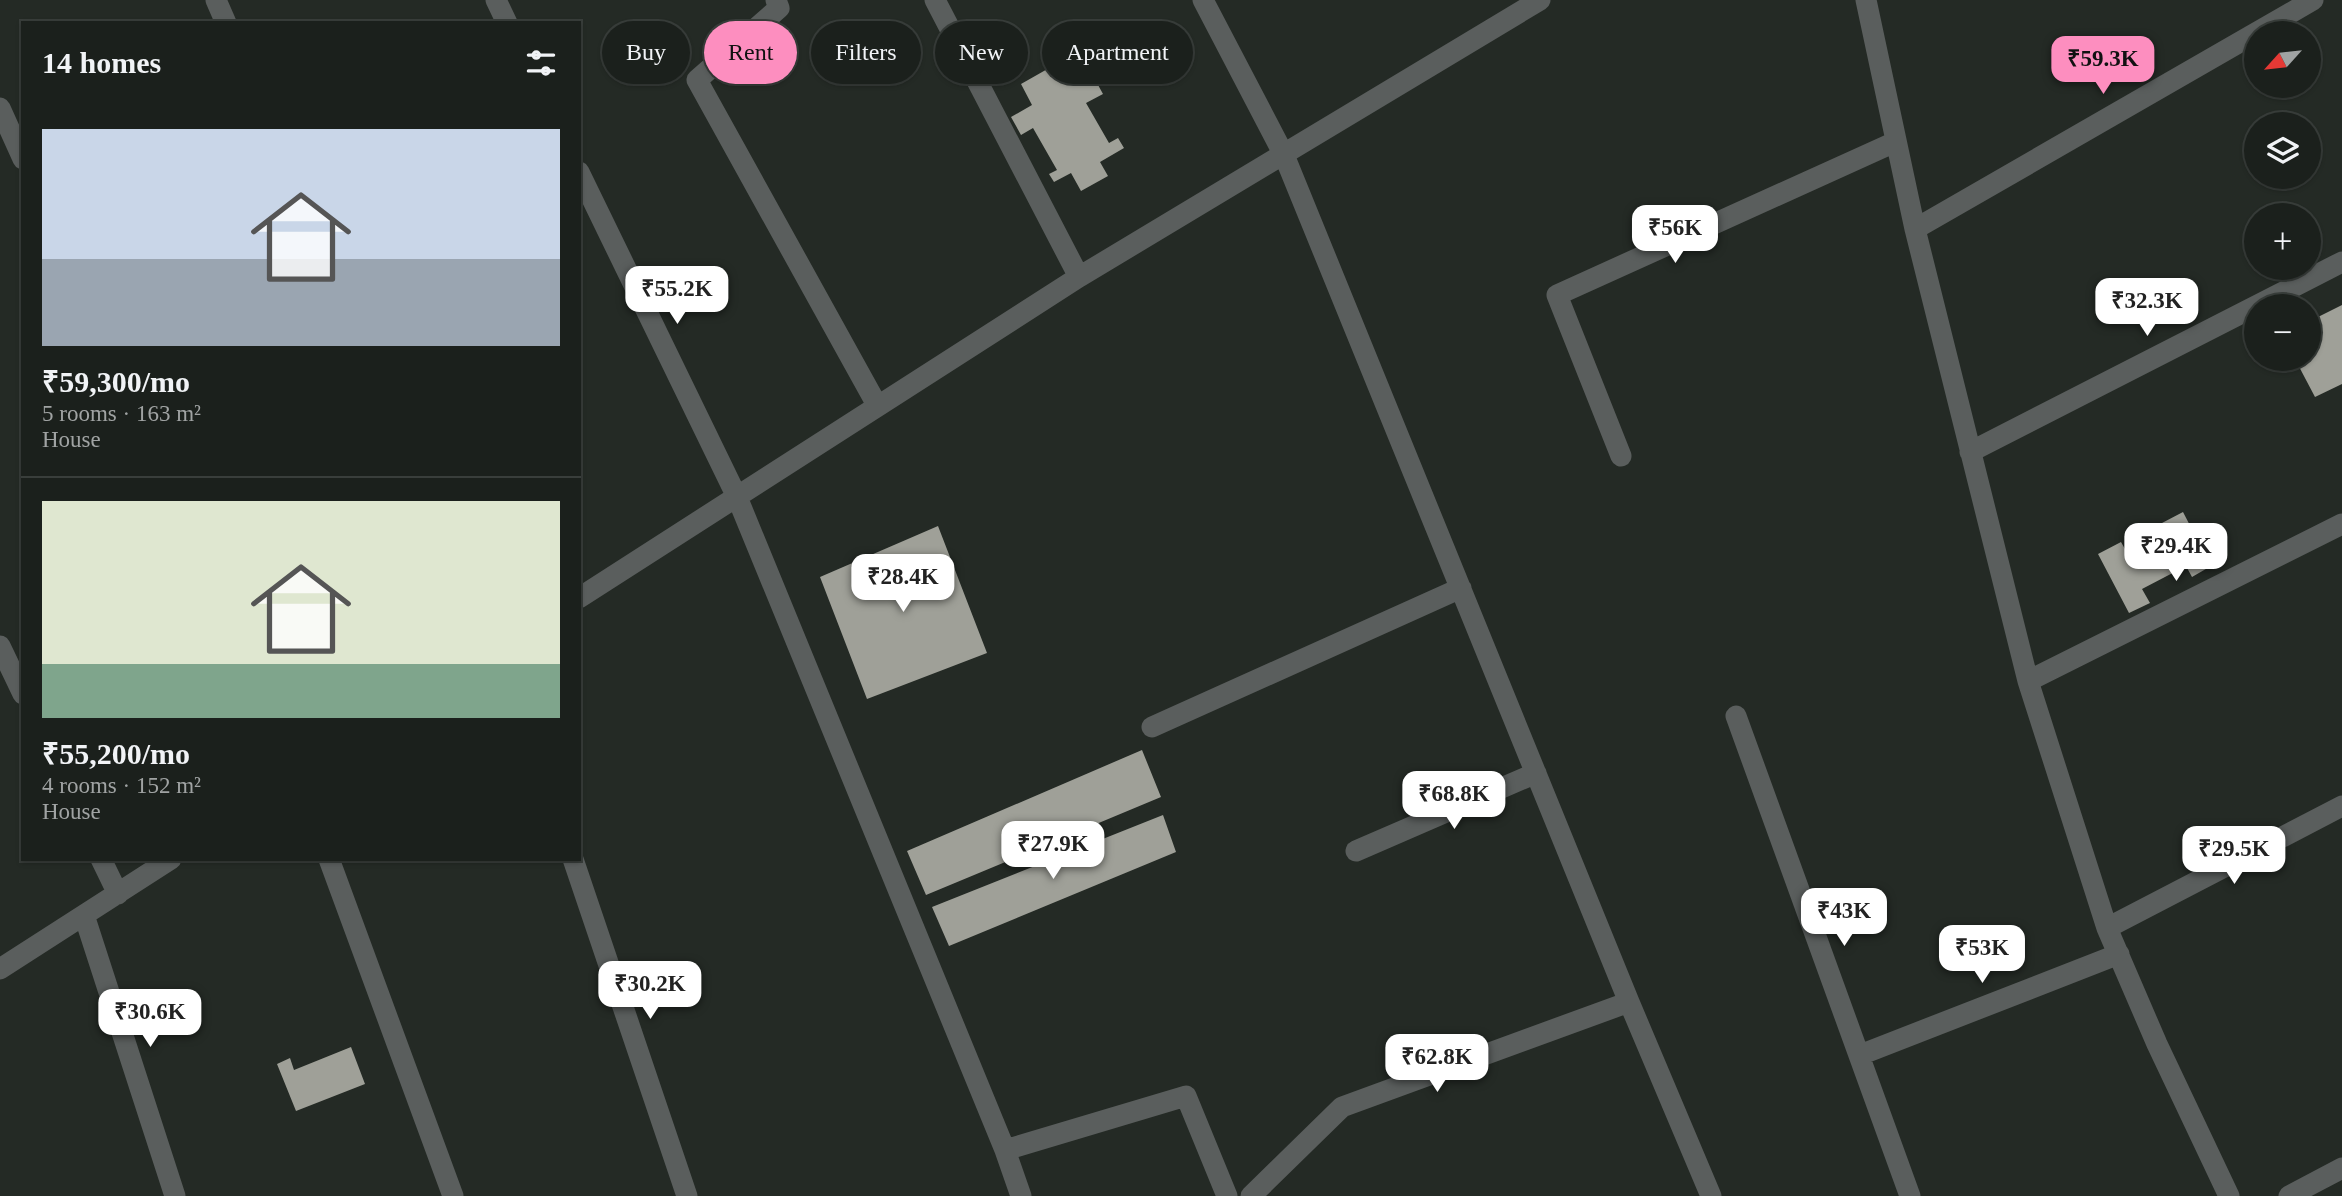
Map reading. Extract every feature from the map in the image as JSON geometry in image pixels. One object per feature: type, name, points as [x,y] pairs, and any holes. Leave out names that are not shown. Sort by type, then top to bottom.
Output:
[{"type":"street","points":[[216,0],[225,21]]},
{"type":"street","points":[[496,0],[506,21]]},
{"type":"street","points":[[776,0],[779,8],[697,80],[877,405]]},
{"type":"street","points":[[935,0],[1079,277]]},
{"type":"street","points":[[1203,0],[1284,155],[1629,1002],[1711,1196]]},
{"type":"street","points":[[581,597],[1079,277],[1540,0]]},
{"type":"street","points":[[1866,0],[1915,229],[2028,681],[2107,928],[2157,1044],[2229,1196]]},
{"type":"street","points":[[1915,229],[2313,0]]},
{"type":"street","points":[[0,108],[21,155]]},
{"type":"street","points":[[1621,456],[1558,295],[1895,142]]},
{"type":"street","points":[[581,176],[737,498],[1021,1196]]},
{"type":"street","points":[[1970,452],[2342,262]]},
{"type":"street","points":[[2028,681],[2342,524]]},
{"type":"street","points":[[1152,727],[1461,588]]},
{"type":"street","points":[[3,660],[21,691]]},
{"type":"street","points":[[1736,716],[1910,1196]]},
{"type":"street","points":[[1356,851],[1536,773]]},
{"type":"street","points":[[2107,928],[2342,806]]},
{"type":"street","points":[[103,861],[118,894]]},
{"type":"street","points":[[0,969],[168,861]]},
{"type":"street","points":[[330,861],[453,1196]]},
{"type":"street","points":[[574,861],[687,1196]]},
{"type":"street","points":[[84,915],[175,1196]]},
{"type":"street","points":[[1860,1055],[2119,954]]},
{"type":"street","points":[[1251,1196],[1342,1107],[1629,1002]]},
{"type":"street","points":[[1004,1150],[1186,1096],[1227,1196]]},
{"type":"street","points":[[2289,1196],[2342,1168]]},
{"type":"building","points":[[1042,72],[1042,84],[1098,84],[1103,94],[1086,103],[1109,143],[1118,138],[1124,148],[1100,162],[1108,176],[1081,191],[1071,173],[1054,182],[1049,174],[1057,170],[1033,128],[1021,135],[1011,117],[1032,105],[1021,84],[1028,84],[1028,80]]},
{"type":"building","points":[[2342,305],[2342,384],[2315,397],[2301,371],[2321,371],[2321,316]]},
{"type":"building","points":[[2183,512],[2211,566],[2192,577],[2186,566],[2142,589],[2150,603],[2129,613],[2098,554],[2121,542],[2125,549],[2162,530],[2162,523]]},
{"type":"building","points":[[938,526],[987,653],[867,699],[820,577]]},
{"type":"building","points":[[1142,750],[1161,797],[926,895],[907,851]]},
{"type":"building","points":[[1163,815],[1176,852],[949,946],[932,907]]},
{"type":"building","points":[[351,1047],[365,1084],[296,1111],[277,1064],[290,1058],[294,1070]]}]
